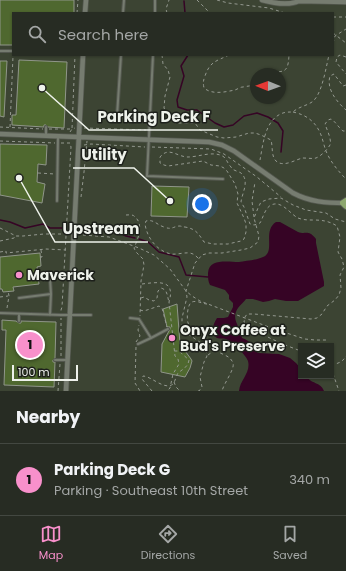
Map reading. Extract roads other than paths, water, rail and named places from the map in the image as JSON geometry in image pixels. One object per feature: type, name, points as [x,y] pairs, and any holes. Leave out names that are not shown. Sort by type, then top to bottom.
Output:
[{"type":"street","points":[[85,12],[86,0]]},
{"type":"street","points":[[262,0],[287,4],[294,4],[298,1],[346,2]]},
{"type":"street","points":[[66,391],[83,56]]},
{"type":"street","points":[[0,134],[209,142],[234,150],[293,193],[301,197],[317,202],[345,203]]},
{"type":"lane","points":[[123,12],[124,0]]},
{"type":"lane","points":[[155,12],[156,0]]},
{"type":"lane","points":[[0,50],[12,51]]},
{"type":"lane","points":[[121,56],[117,116],[150,118]]},
{"type":"lane","points":[[153,56],[147,176],[223,179]]},
{"type":"lane","points":[[46,128],[46,135]]},
{"type":"lane","points":[[57,201],[58,136]]},
{"type":"lane","points":[[50,278],[50,315]]},
{"type":"lane","points":[[19,298],[51,294]]},
{"type":"lane","points":[[0,314],[90,315]]},
{"type":"lane","points":[[19,321],[20,314]]},
{"type":"lane","points":[[130,318],[140,318],[151,338]]},
{"type":"lane","points":[[138,344],[168,329]]},
{"type":"lane","points":[[55,360],[67,360]]},
{"type":"waterway","points":[[184,1],[185,12]]},
{"type":"waterway","points":[[187,56],[181,66],[184,76],[177,100],[178,107],[187,110],[197,110],[215,123],[224,127],[233,125],[244,116],[257,113],[268,117],[278,123],[283,131],[281,152]]},
{"type":"waterway","points":[[0,220],[25,228],[43,224],[50,228],[62,228]]},
{"type":"waterway","points":[[84,230],[107,226],[126,236],[135,238]]},
{"type":"waterway","points":[[139,239],[148,242],[159,252],[179,257],[186,275],[208,277]]},
{"type":"place","name":"Parking Deck F","points":[[42,88]]},
{"type":"place","name":"Upstream","points":[[19,178]]},
{"type":"place","name":"Utility","points":[[170,201]]},
{"type":"place","name":"Maverick","points":[[19,275]]},
{"type":"place","name":"Onyx Coffee at Bud's Preserve","points":[[172,338]]},
{"type":"place","name":"Parking Deck G","points":[[30,345]]}]
